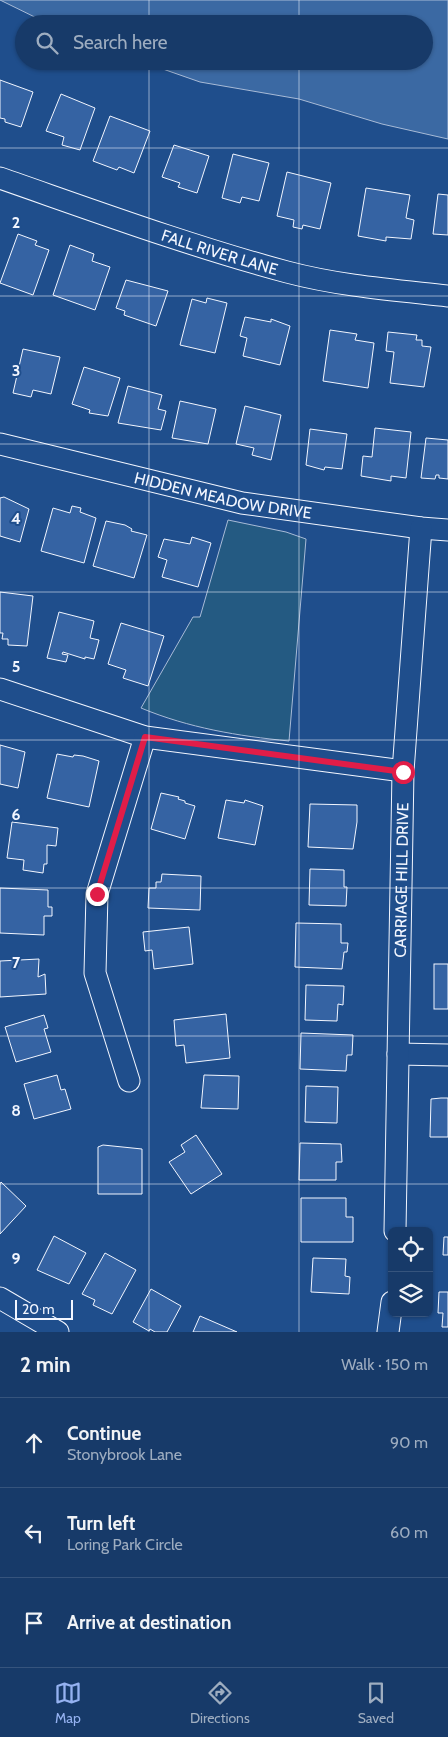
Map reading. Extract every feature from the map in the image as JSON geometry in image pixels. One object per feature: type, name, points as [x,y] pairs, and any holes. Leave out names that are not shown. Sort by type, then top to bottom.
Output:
[{"type":"street","name":"FALL RIVER LANE","points":[[0,178],[144,228],[288,272],[354,286],[448,296]]},
{"type":"street","name":"HIDDEN MEADOW DRIVE","points":[[0,444],[242,503],[421,528],[448,530]]},
{"type":"street","name":"CARRIAGE HILL DRIVE","points":[[395,1227],[403,772],[421,528]]},
{"type":"street","points":[[0,689],[145,737],[403,772]]},
{"type":"street","points":[[129,1081],[95,973],[97,894],[145,737]]},
{"type":"street","points":[[398,1054],[448,1054]]},
{"type":"street","points":[[0,1298],[58,1332]]},
{"type":"street","points":[[388,1332],[390,1317]]},
{"type":"shaded area","points":[[0,0],[448,0],[448,139],[382,124],[299,99],[200,82],[166,70],[433,70],[433,15],[31,15]]},
{"type":"shaded area","points":[[228,520],[286,532],[306,539],[289,741],[251,737],[195,726],[141,708],[193,617],[200,617]]},
{"type":"building","points":[[0,80],[33,92],[21,127],[5,122],[5,119],[0,118]]},
{"type":"building","points":[[61,94],[95,108],[80,150],[62,145],[64,137],[46,131]]},
{"type":"building","points":[[110,116],[150,131],[134,173],[119,167],[117,170],[93,161]]},
{"type":"building","points":[[174,145],[209,156],[197,193],[178,187],[180,183],[162,177]]},
{"type":"building","points":[[233,154],[269,163],[259,201],[242,197],[240,203],[222,198]]},
{"type":"building","points":[[287,172],[331,183],[320,229],[303,225],[302,229],[293,227],[294,220],[277,216]]},
{"type":"building","points":[[366,188],[410,195],[406,218],[414,220],[411,239],[386,237],[386,241],[358,236]]},
{"type":"building","points":[[438,194],[448,195],[448,235],[433,234]]},
{"type":"building","points":[[18,234],[37,241],[35,245],[49,250],[33,295],[0,283]]},
{"type":"building","points":[[70,245],[94,254],[92,261],[110,267],[95,310],[53,295]]},
{"type":"building","points":[[126,280],[168,291],[156,326],[124,315],[125,311],[116,308]]},
{"type":"building","points":[[207,298],[227,303],[215,353],[180,345],[192,299],[206,303]]},
{"type":"building","points":[[245,317],[271,322],[271,319],[290,326],[280,365],[243,356],[247,338],[240,336]]},
{"type":"building","points":[[330,330],[357,334],[355,340],[374,343],[368,388],[323,381]]},
{"type":"building","points":[[388,332],[417,335],[416,340],[422,340],[422,346],[431,347],[424,387],[390,383],[394,352],[386,351]]},
{"type":"building","points":[[23,349],[60,357],[51,394],[33,390],[31,397],[13,393]]},
{"type":"building","points":[[84,367],[120,378],[108,416],[89,413],[90,410],[72,404]]},
{"type":"building","points":[[128,386],[162,395],[158,409],[166,411],[161,430],[118,423]]},
{"type":"building","points":[[180,401],[216,409],[208,444],[172,438]]},
{"type":"building","points":[[245,406],[281,415],[271,460],[252,455],[254,448],[236,444]]},
{"type":"building","points":[[375,428],[411,432],[406,478],[391,476],[391,481],[361,476],[363,456],[372,457]]},
{"type":"building","points":[[310,429],[347,434],[342,469],[325,467],[324,470],[306,465]]},
{"type":"building","points":[[426,438],[448,440],[448,479],[439,478],[439,475],[436,475],[435,479],[421,478]]},
{"type":"building","points":[[4,497],[29,509],[20,542],[0,536],[0,498]]},
{"type":"building","points":[[72,506],[81,508],[80,512],[96,518],[84,563],[41,551],[53,508],[70,513]]},
{"type":"building","points":[[106,521],[125,525],[132,529],[131,531],[147,535],[134,578],[93,566]]},
{"type":"building","points":[[192,537],[211,543],[198,587],[162,577],[167,560],[158,557],[164,539],[190,544]]},
{"type":"building","points":[[0,592],[33,596],[27,646],[8,645],[8,639],[2,639],[3,633],[0,633]]},
{"type":"building","points":[[59,612],[94,621],[90,638],[99,640],[94,659],[85,657],[85,659],[63,652],[62,654],[68,655],[66,662],[47,658]]},
{"type":"building","points":[[121,623],[164,636],[148,686],[123,678],[126,670],[108,664]]},
{"type":"building","points":[[0,745],[25,752],[18,788],[0,784]]},
{"type":"building","points":[[57,754],[73,757],[74,755],[83,756],[99,761],[89,807],[47,798]]},
{"type":"building","points":[[161,793],[179,797],[178,799],[185,801],[185,803],[195,806],[185,839],[151,829]]},
{"type":"building","points":[[226,800],[244,803],[245,800],[263,806],[255,845],[218,838]]},
{"type":"building","points":[[310,804],[357,805],[357,822],[353,849],[308,847]]},
{"type":"building","points":[[12,822],[58,828],[56,846],[47,845],[47,864],[44,864],[43,873],[23,870],[24,860],[7,858]]},
{"type":"building","points":[[310,869],[344,870],[344,887],[347,887],[346,906],[309,905]]},
{"type":"building","points":[[162,874],[201,876],[200,910],[148,908],[149,888],[156,888],[156,882],[161,882]]},
{"type":"building","points":[[0,888],[48,890],[48,907],[52,907],[52,916],[44,916],[44,935],[0,933]]},
{"type":"building","points":[[296,923],[341,924],[341,943],[348,943],[347,952],[344,952],[342,969],[295,967]]},
{"type":"building","points":[[189,927],[193,964],[154,969],[152,950],[145,951],[143,932]]},
{"type":"building","points":[[39,959],[38,977],[45,974],[46,994],[0,997],[0,961]]},
{"type":"building","points":[[434,964],[448,964],[448,1009],[434,1009]]},
{"type":"building","points":[[306,985],[344,986],[343,1005],[338,1004],[337,1021],[305,1020]]},
{"type":"building","points":[[226,1014],[230,1058],[186,1063],[184,1045],[176,1046],[174,1020]]},
{"type":"building","points":[[44,1015],[48,1028],[44,1029],[51,1052],[16,1062],[5,1027]]},
{"type":"building","points":[[301,1033],[353,1035],[352,1055],[347,1055],[346,1071],[300,1069]]},
{"type":"building","points":[[57,1075],[61,1090],[65,1089],[71,1109],[34,1119],[24,1084]]},
{"type":"building","points":[[204,1075],[239,1076],[238,1109],[201,1108]]},
{"type":"building","points":[[306,1086],[338,1087],[337,1123],[305,1122]]},
{"type":"building","points":[[448,1098],[448,1137],[430,1137],[431,1099]]},
{"type":"building","points":[[196,1135],[222,1174],[191,1194],[169,1162],[185,1152],[181,1145]]},
{"type":"building","points":[[300,1143],[341,1144],[342,1162],[336,1162],[336,1180],[299,1180]]},
{"type":"building","points":[[103,1145],[142,1149],[142,1194],[98,1194],[98,1147]]},
{"type":"building","points":[[1,1182],[26,1206],[0,1234],[0,1184]]},
{"type":"building","points":[[301,1198],[346,1198],[346,1217],[353,1217],[353,1242],[301,1242]]},
{"type":"building","points":[[54,1236],[86,1253],[69,1284],[37,1270]]},
{"type":"building","points":[[444,1237],[448,1237],[448,1255],[443,1255]]},
{"type":"building","points":[[105,1253],[136,1270],[112,1314],[93,1305],[95,1300],[82,1294]]},
{"type":"building","points":[[313,1258],[346,1259],[345,1276],[350,1277],[349,1294],[311,1292]]},
{"type":"building","points":[[151,1289],[181,1306],[167,1332],[155,1332],[150,1329],[149,1331],[133,1322]]},
{"type":"building","points":[[439,1292],[448,1292],[448,1327],[442,1327],[443,1313],[438,1313]]},
{"type":"building","points":[[200,1316],[237,1332],[193,1332]]},
{"type":"route","points":[[97,894],[145,737],[403,772]]}]
